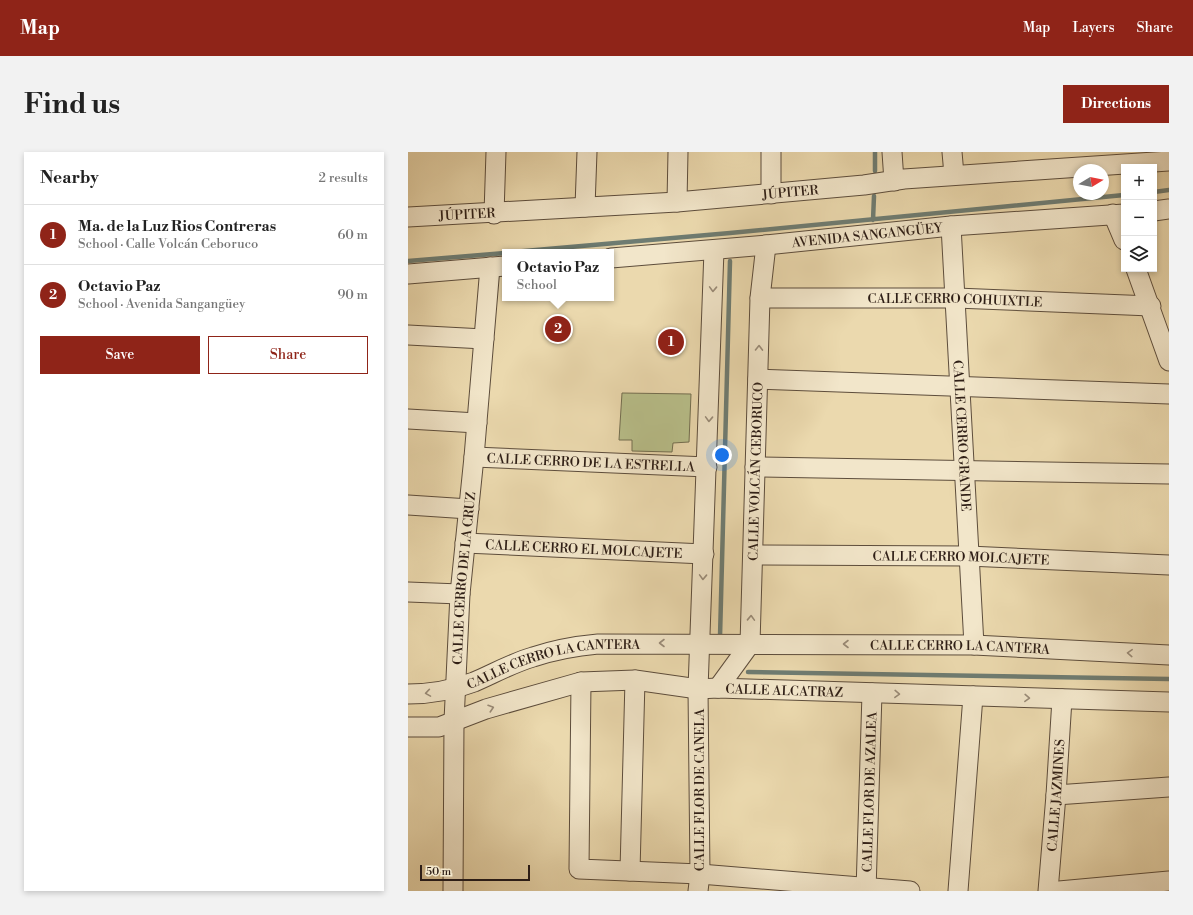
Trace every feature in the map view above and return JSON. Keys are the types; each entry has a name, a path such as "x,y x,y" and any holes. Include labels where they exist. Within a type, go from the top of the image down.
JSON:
{"street":[{"path":"494,214 496,152"},
{"path":"586,207 587,152"},
{"path":"677,202 678,152"},
{"path":"771,152 771,194"},
{"path":"892,152 894,181"},
{"path":"952,152 954,175"},
{"name":"JÚPITER","path":"409,217 494,214 677,202 954,175 1169,161"},
{"path":"1157,211 1169,210"},
{"path":"1119,214 1123,236"},
{"name":"AVENIDA SANGANGÜEY","path":"614,258 714,250 951,226 1119,214"},
{"name":"CALLE CERRO GRANDE","path":"951,226 974,645"},
{"name":"CALLE VOLCÁN CEBORUCO","path":"750,644 760,298 766,245"},
{"path":"698,689 701,643 714,250"},
{"path":"408,274 498,266"},
{"name":"CALLE CERRO DE LA CRUZ","path":"453,891 454,721 460,594 484,339 498,266"},
{"path":"1137,272 1169,361"},
{"name":"CALLE CERRO COHUIXTLE","path":"760,298 956,298 1150,306"},
{"path":"408,335 484,339"},
{"path":"758,379 1169,394"},
{"path":"408,419 477,423"},
{"name":"CALLE CERRO DE LA ESTRELLA","path":"474,457 707,467"},
{"path":"755,467 1169,474"},
{"path":"408,505 469,509"},
{"name":"CALLE CERRO EL MOLCAJETE","path":"465,544 704,554"},
{"name":"CALLE CERRO MOLCAJETE","path":"753,555 968,556 1169,565"},
{"path":"408,592 460,594"},
{"name":"CALLE CERRO LA CANTERA","path":"408,694 426,694 473,682 533,656 570,647 598,644 701,643 974,645 1169,655"},
{"path":"718,688 750,644"},
{"path":"630,871 635,680"},
{"name":"CALLE ALCATRAZ","path":"408,726 439,728 454,721 581,682 635,680 698,689 718,688 1169,702"},
{"path":"581,682 579,869 630,871 699,882 910,891"},
{"name":"CALLE FLOR DE CANELA","path":"698,689 699,882"},
{"name":"CALLE FLOR DE AZALEA","path":"866,889 872,693"},
{"path":"958,891 973,696"},
{"name":"CALLE JAZMINES","path":"1048,891 1062,699"},
{"path":"1056,795 1169,787"},
{"path":"1059,891 1169,881"}],"green space":[{"path":"622,393 691,394 689,442 673,443 672,452 632,451 632,440 619,440"}],"waterway":[{"path":"875,152 875,171"},
{"path":"1157,192 1169,190"},
{"path":"547,249 1121,195"},
{"path":"873,220 874,196"},
{"path":"408,261 502,253"},
{"path":"720,637 730,261"},
{"path":"748,672 1169,679"}],"place":[{"name":"Octavio Paz","path":"558,329"},
{"name":"Ma. de la Luz Rios Contreras","path":"671,342"}]}
